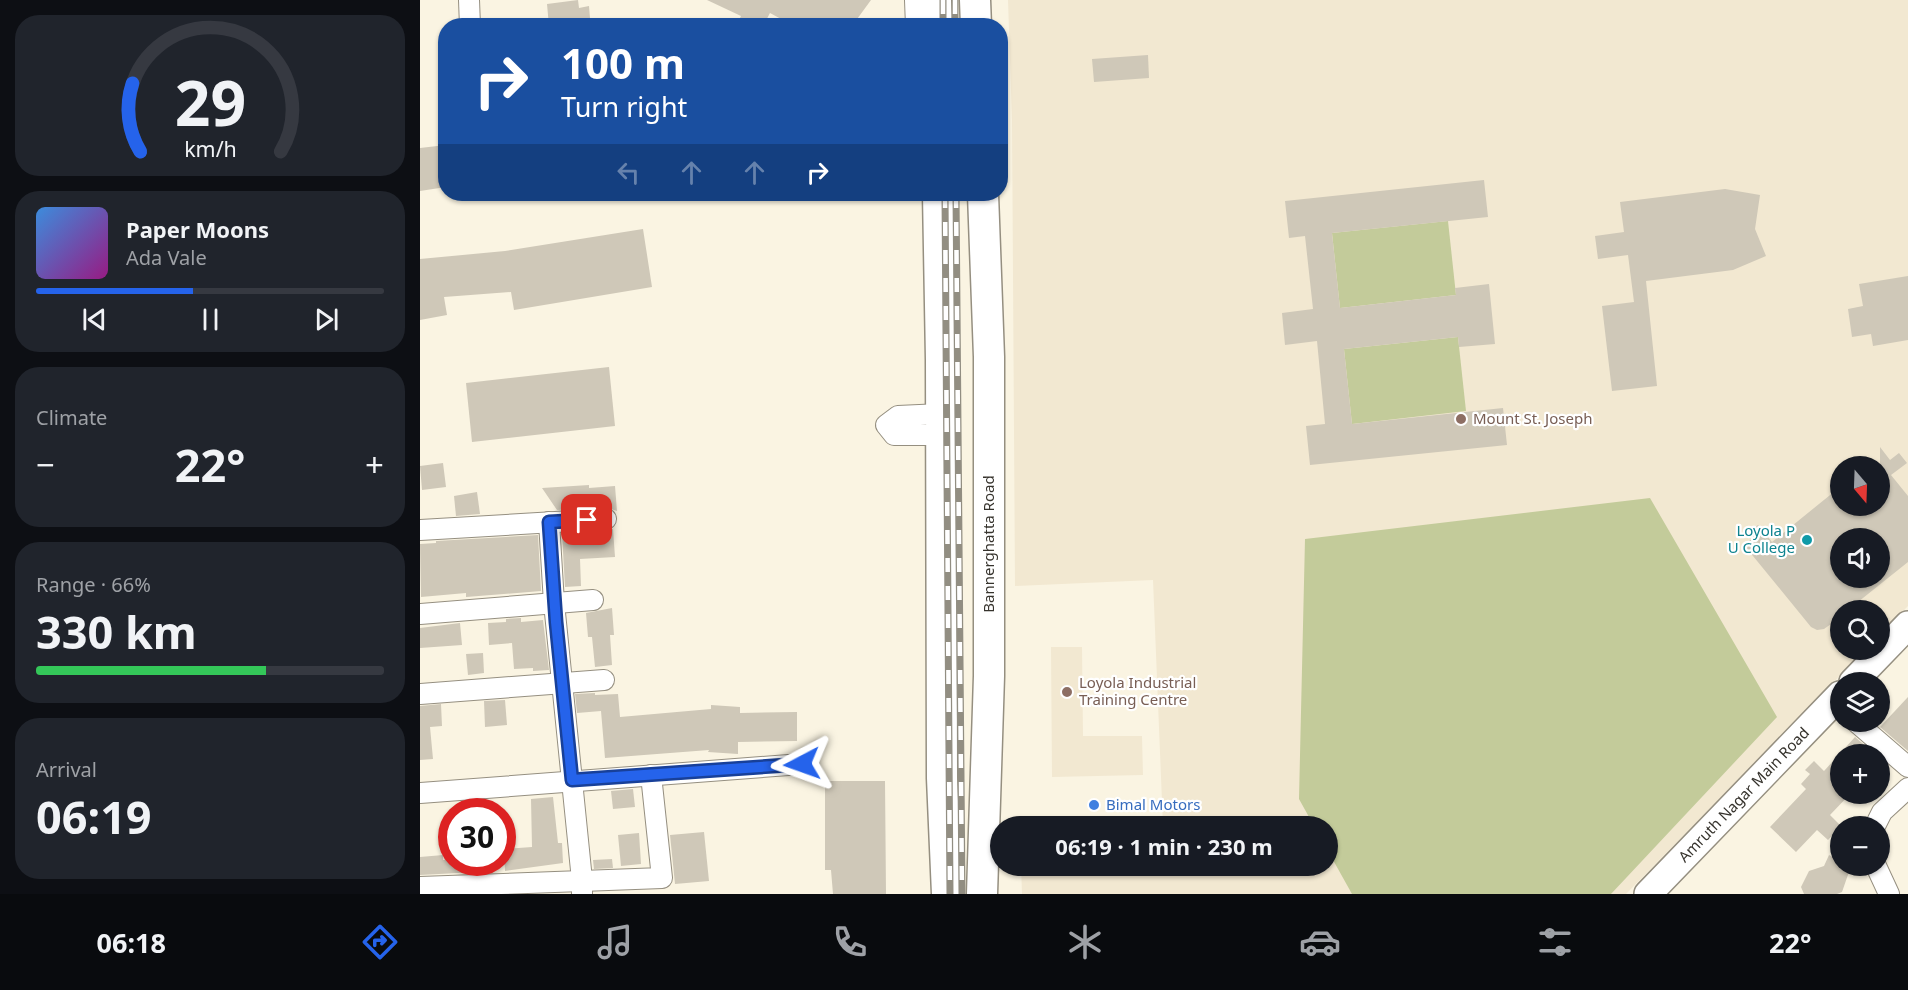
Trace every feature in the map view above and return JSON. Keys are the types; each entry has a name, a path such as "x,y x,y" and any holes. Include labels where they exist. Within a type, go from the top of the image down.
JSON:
{"main road":[{"path":"936,0 937,18"},
{"path":"975,0 976,18"},
{"path":"938,201 942,424 942,778 947,894"},
{"name":"Bannerghatta Road","path":"982,894 989,676 988,357 983,201"},
{"path":"1863,672 1908,625"},
{"name":"Amruth Nagar Main Road","path":"1648,894 1830,705"}],"street":[{"path":"469,0 470,18"},
{"path":"915,0 916,18"},
{"path":"420,530 606,519"},
{"path":"549,522 554,603 582,887"},
{"path":"420,614 593,600"},
{"path":"420,694 604,680"},
{"path":"1868,732 1908,767"},
{"path":"420,793 802,764"},
{"path":"420,887 478,889 582,887 662,878 651,775"},
{"path":"1880,816 1908,788"},
{"path":"1880,876 1888,894"}],"shaded area":[{"name":"Mount St. Joseph","path":"1008,0 1908,0 1908,606 1890,625 1890,600 1830,600 1830,660 1855,660 1843,672 1830,672 1830,686 1626,894 1022,894 1021,876 1338,876 1338,816 1163,816 1153,580 1015,586 1012,120"},
{"name":"Loyola Industrial Training Centre","path":"1051,647 1082,647 1083,736 1142,736 1143,775 1052,777"}],"green space":[{"path":"1448,221 1456,295 1340,308 1332,233"},
{"path":"1458,337 1466,411 1352,424 1344,349"},
{"path":"1650,498 1777,717 1611,894 1352,894 1338,869 1338,816 1308,816 1299,799 1305,539"}],"building":[{"path":"578,0 579,8 589,6 590,18 548,18 547,4"},
{"path":"707,0 871,0 858,18 779,18 770,13 767,18 740,18 741,16"},
{"path":"1148,55 1149,78 1094,82 1092,59"},
{"path":"438,146 438,188 420,191 420,148"},
{"name":"Mount St. Joseph","path":"1484,180 1488,217 1332,233 1340,308 1456,295 1455,288 1489,284 1495,344 1459,347 1458,337 1344,349 1352,424 1503,408 1507,445 1310,465 1306,426 1325,424 1317,341 1285,345 1282,313 1313,309 1305,236 1289,238 1285,201"},
{"path":"1725,189 1760,195 1755,229 1766,256 1733,270 1646,281 1657,386 1612,391 1602,306 1634,302 1628,255 1598,259 1595,236 1624,232 1620,202"},
{"path":"643,229 652,287 514,310 511,292 444,297 447,315 420,320 420,259 505,251"},
{"path":"1908,276 1908,340 1873,346 1871,334 1852,337 1848,309 1863,306 1859,284"},
{"path":"609,367 615,426 472,442 466,383"},
{"name":"Loyola P U College","path":"1880,447 1887,456 1880,456"},
{"name":"Loyola P U College","path":"1899,453 1907,463 1891,475 1908,496 1908,562 1890,576 1890,528 1830,528 1830,588 1876,588 1860,600 1830,600 1830,625 1824,629 1817,630 1811,627 1744,545 1753,538 1748,533 1758,525 1772,542 1830,495 1830,516 1890,516 1890,460"},
{"path":"443,463 446,487 422,490 420,466"},
{"path":"589,485 589,488 615,486 617,511 605,507 557,510 542,488"},
{"path":"477,492 480,514 456,516 454,496"},
{"path":"613,529 615,557 580,559 581,586 565,587 562,534"},
{"path":"538,535 541,591 466,597 466,593 421,597 420,544"},
{"path":"612,608 614,635 610,635 612,665 595,667 592,637 588,637 586,613"},
{"path":"521,618 521,622 543,620 549,670 514,669 512,643 489,645 488,623"},
{"path":"460,623 462,645 420,648 420,628"},
{"path":"483,653 484,673 468,675 466,654"},
{"path":"595,693 595,695 618,694 620,717 711,709 711,705 740,707 740,713 797,712 797,741 738,742 738,754 708,752 709,750 605,758 601,711 577,713 575,694"},
{"path":"1908,697 1908,751 1886,732 1890,732 1890,716"},
{"path":"505,700 507,725 485,727 484,701"},
{"path":"441,704 442,726 430,727 433,759 420,760 420,706"},
{"path":"1855,737 1863,744 1849,744"},
{"path":"1814,761 1824,771 1830,764 1830,804 1840,804 1830,815 1830,838 1828,840 1817,830 1796,852 1770,827 1806,789 1801,784 1810,774 1805,770"},
{"path":"825,781 885,781 886,894 833,894 831,870 825,870"},
{"path":"633,789 635,807 613,809 611,791"},
{"path":"553,797 558,843 562,843 563,863 516,869 516,848 532,847 531,799"},
{"path":"704,832 709,881 675,884 670,835"},
{"path":"639,833 641,864 621,866 618,835"},
{"path":"438,855 438,874 420,875 420,857"},
{"path":"1829,855 1830,876 1848,876 1842,892 1804,894 1801,887 1809,871 1824,866"},
{"path":"612,859 613,868 594,869 593,860"}],"railway":[{"path":"943,0 943,18"},
{"path":"955,0 955,18"},
{"path":"945,201 950,894"},
{"path":"956,201 962,894"}],"place":[{"name":"Mount St. Joseph","path":"1461,419"},
{"name":"Loyola P U College","path":"1807,540"},
{"name":"Loyola Industrial Training Centre","path":"1067,692"},
{"name":"Bimal Motors","path":"1094,805"}],"route":[{"path":"587,520 549,522 556,622 572,780 802,764"}]}
